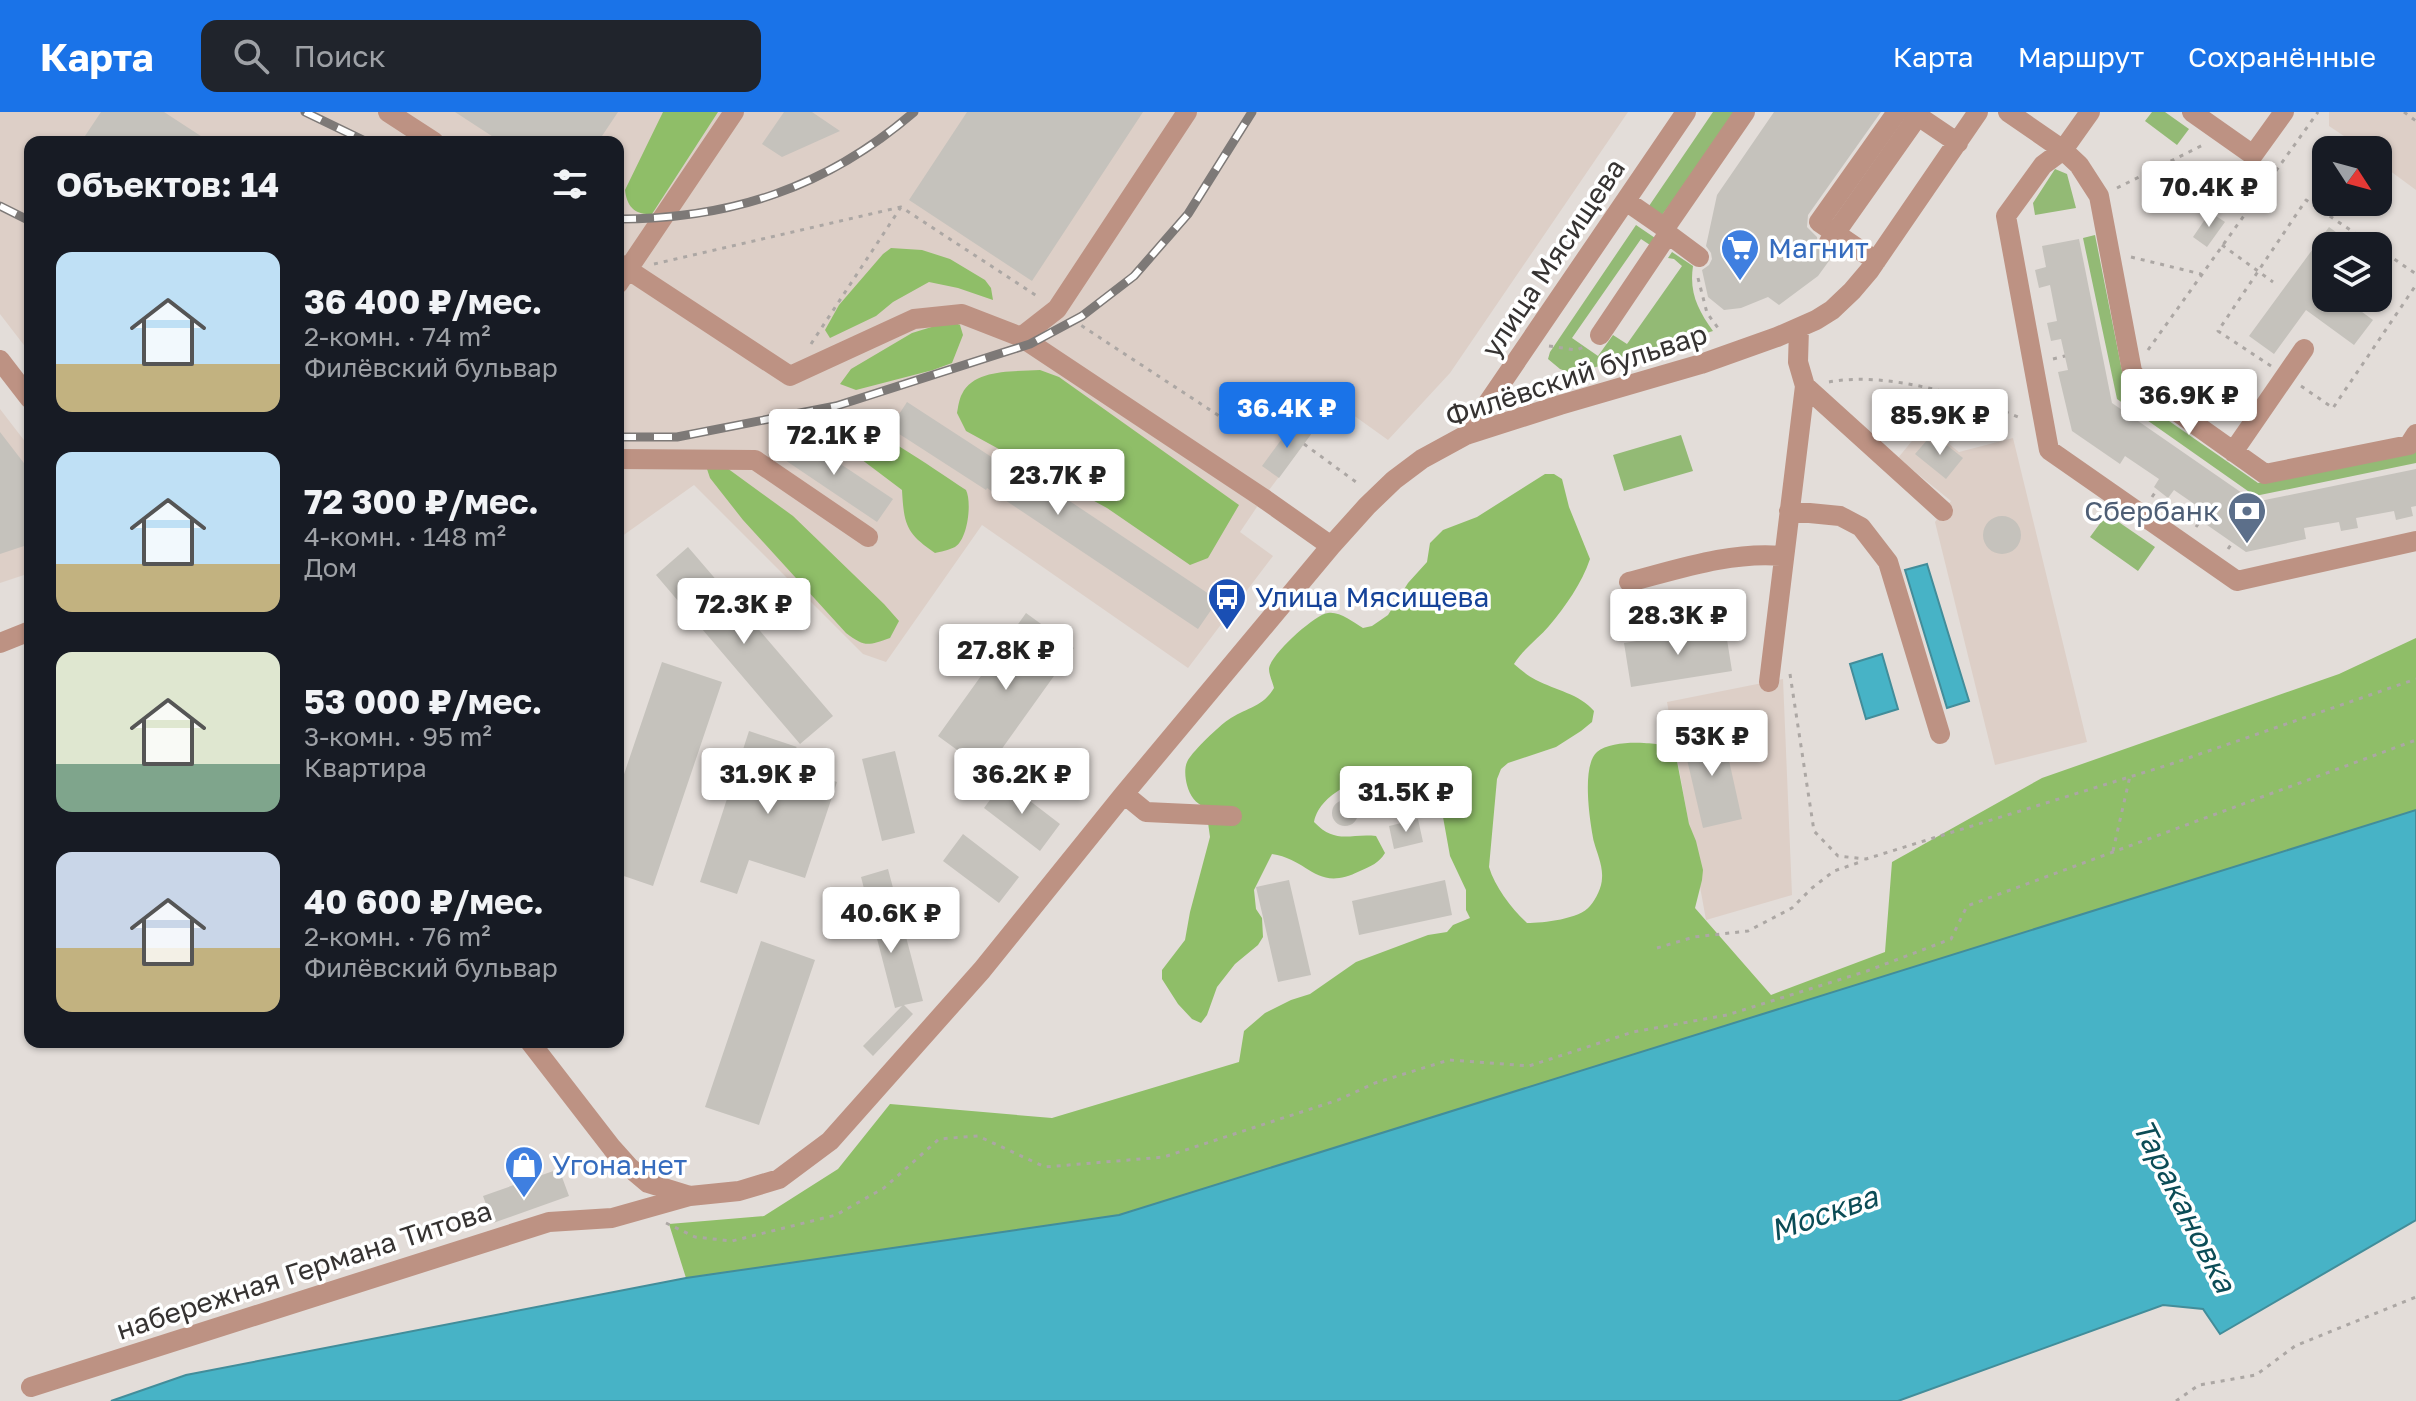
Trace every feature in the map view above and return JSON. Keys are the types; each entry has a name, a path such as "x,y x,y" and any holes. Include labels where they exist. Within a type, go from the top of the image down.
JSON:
{"street":[{"path":"388,112 425,136"},
{"path":"624,270 734,112"},
{"path":"1021,337 1057,309 1187,112"},
{"name":"улица Мясищева","path":"1466,435 1686,112"},
{"path":"1600,335 1745,112"},
{"name":"Филёвский бульвар","path":"690,1196 739,1191 779,1179 830,1141 982,970 1331,546 1394,480 1422,459 1466,435 1713,360 1799,328 1832,310 1876,261 1978,112"},
{"path":"2008,112 2063,150 2079,165 2099,196 2132,371 2141,386 2265,474 2409,445 2416,434"},
{"path":"2090,112 2063,150 2043,165 2006,216 2049,450 2237,581 2416,541"},
{"path":"2192,112 2253,155 2284,112"},
{"path":"1909,113 1958,143"},
{"path":"1829,242 1909,113"},
{"path":"1876,261 1819,222 1909,113"},
{"path":"1626,201 1699,257"},
{"path":"624,274 790,376 914,319 962,314 1021,337 1331,546"},
{"path":"1769,682 1805,386 1798,362 1799,328"},
{"path":"2233,452 2304,349"},
{"path":"0,360 24,391"},
{"path":"1805,386 1943,511"},
{"path":"624,459 755,460 868,537"},
{"path":"1789,511 1840,516 1861,527 1888,562 1940,734"},
{"path":"1629,582 1703,563 1762,554 1783,556"},
{"path":"0,643 24,633"},
{"path":"1124,794 1146,812 1232,816"},
{"path":"535,1048 629,1167 648,1183 690,1196"},
{"name":"набережная Германа Титова","path":"31,1387 549,1222 612,1218 690,1196"}],"path":[{"path":"2132,371 2318,112"},
{"path":"2404,112 2416,121"},
{"path":"2099,196 2225,135"},
{"path":"2258,271 2306,200 2354,232"},
{"path":"624,273 901,207 807,350"},
{"path":"2222,245 2273,282"},
{"path":"2110,252 2201,274"},
{"path":"1699,257 1698,280 1707,313 1721,332"},
{"path":"2392,258 2416,274"},
{"path":"1545,345 1576,350 1588,346 1600,335"},
{"path":"2048,360 2065,356"},
{"path":"1805,386 1849,378 1925,386 2007,412 2045,428"},
{"path":"1242,431 1281,428 1287,432"},
{"path":"1304,444 1356,482"},
{"path":"2152,497 2157,490"},
{"path":"2196,527 2201,520"},
{"path":"2233,542 2228,549 2236,555"},
{"path":"1771,653 1792,676 1814,831 1838,856 1866,859"},
{"path":"1657,948 1694,937 1748,931 1792,908 1834,871 2130,776 2416,679"},
{"path":"654,1217 695,1237 732,1241 836,1215 884,1188 939,1139 978,1136 1045,1167 1164,1157 1449,1060 1529,1066 1633,1032 1727,1015 1867,971 1951,939 1967,906 2416,740"},
{"path":"2112,852 2130,776"},
{"path":"2176,1401 2199,1385 2256,1375 2295,1346 2416,1297"}],"shaded area":[{"path":"0,112 1628,112 1450,373 1388,440 1335,402 1240,532 1273,556 1188,668 982,525 886,662 863,654 694,485 624,535 624,136 24,136 24,345 0,314"},
{"path":"2329,112 2416,112 2416,190 2392,172 2392,136 2344,136 2329,126"},
{"path":"0,409 24,440 24,575 0,583"},
{"path":"1925,425 1959,452 2013,438 2087,742 1995,765 1935,522 1951,501 1898,458"},
{"path":"1783,679 1792,895 1706,920 1667,702"}],"green space":[{"path":"663,112 718,112 652,214 641,213 630,205 625,190"},
{"path":"1713,112 1739,112 1662,215 1649,206"},
{"path":"2152,112 2165,112 2189,129 2177,145 2145,121"},
{"path":"2055,169 2067,174 2076,208 2035,215 2033,203"},
{"path":"1636,225 1658,240 1653,247 1641,239 1572,338 1598,356 1613,335 1627,344 1682,266 1668,258 1672,252 1693,266 1692,285 1696,301 1713,331 1573,374 1560,369 1548,359 1550,352"},
{"path":"2095,235 2126,391 2258,483 2416,450 2416,463 2255,496 2117,399 2083,238"},
{"path":"891,248 922,250 950,259 985,280 991,288 993,300 929,282 893,302 876,316 830,338 825,330 839,305"},
{"path":"951,321 960,325 963,335 952,363 856,390 840,384 851,369 912,333"},
{"path":"1040,370 1059,377 1239,505 1208,558 1190,565 1107,508 966,431 957,413 961,396 968,386 996,373"},
{"path":"834,418 885,438 966,490 968,520 963,536 955,547 935,553 912,534 904,512 902,490 849,450 822,437 816,428"},
{"path":"1681,435 1693,471 1624,491 1613,455"},
{"path":"727,468 793,516 884,604 899,621 890,638 866,644 846,633 743,520 710,478 707,469"},
{"path":"1545,474 1554,474 1562,479 1569,507 1590,559 1578,586 1561,611 1514,664 1536,680 1582,700 1594,711 1592,722 1581,731 1556,747 1508,763 1497,779 1489,867 1504,897 1527,923 1578,914 1590,906 1598,893 1602,873 1594,842 1588,782 1592,759 1607,747 1626,743 1654,744 1666,747 1676,756 1689,824 1703,870 1695,908 1771,995 1885,952 1892,862 2042,778 2339,674 2416,638 2416,810 1119,1215 686,1278 669,1224 764,1216 838,1169 890,1104 1052,1118 1239,1062 1244,1031 1265,1013 1310,994 1356,962 1428,935 1447,932 1453,925 1470,918 1466,910 1466,890 1450,856 1439,809 1427,806 1387,807 1345,787 1325,801 1314,822 1336,836 1376,836 1385,853 1380,859 1360,871 1333,878 1323,877 1285,857 1272,854 1254,890 1256,909 1262,918 1263,937 1217,987 1201,1023 1192,1019 1178,1004 1162,979 1162,970 1185,940 1210,837 1206,808 1194,799 1187,785 1185,769 1191,756 1224,723 1270,694 1274,688 1269,671 1271,663 1304,628 1328,613 1337,614 1363,628 1372,626 1388,615 1408,583 1427,562 1430,543 1443,530 1477,517"},
{"path":"2107,514 2155,547 2138,571 2090,537"}],"water":[{"path":"1927,564 1969,701 1947,708 1905,570"},
{"path":"1882,654 1898,709 1866,719 1850,664"},
{"path":"2416,810 2416,1220 2220,1334 2203,1309 2163,1305 1898,1401 111,1401 186,1375 686,1278 1119,1215"}],"building":[{"path":"101,112 164,112 201,136 85,136"},
{"path":"455,112 618,112 602,136 492,136"},
{"path":"784,112 812,112 840,131 782,157 762,144"},
{"path":"967,112 1143,112 1032,281 909,200"},
{"path":"1774,112 1881,112 1808,215 1807,227 1817,237 1818,248 1827,255 1834,254 1818,276 1779,305 1768,297 1741,308 1724,310 1708,297 1702,270 1712,259 1706,246 1717,195"},
{"path":"2210,212 2225,222 2207,247 2193,237"},
{"path":"2079,239 2112,403 2255,502 2416,469 2416,506 2411,507 2413,516 2396,520 2394,511 2356,518 2358,528 2341,531 2339,522 2304,528 2306,539 2246,552 2197,518 2203,510 2174,490 2168,498 2154,487 2159,479 2125,456 2120,464 2072,431 2058,372 2068,370 2061,339 2051,341 2047,323 2057,321 2050,285 2039,288 2035,270 2046,267 2042,246"},
{"path":"2312,250 2312,312 2362,312 2373,320 2354,345 2306,310 2274,354 2249,336"},
{"path":"907,402 1010,469 1014,464 1218,600 1198,629 987,488 890,428"},
{"path":"1295,421 1312,433 1279,478 1262,466"},
{"path":"791,431 893,499 877,522 776,454"},
{"path":"0,432 24,463 24,546 0,554"},
{"path":"1938,438 1963,458 1946,479 1915,454 1927,440 1933,445"},
{"path":"2002,516 2015,522 2021,535 2015,548 2002,554 1989,548 1983,535 1989,522"},
{"path":"688,547 833,716 800,744 656,575"},
{"path":"1026,613 1074,648 986,771 938,736"},
{"path":"1725,627 1732,671 1631,687 1624,643"},
{"path":"662,662 722,682 653,886 624,876 624,774"},
{"path":"1722,729 1742,819 1703,828 1682,738"},
{"path":"749,731 797,747 778,763 837,782 805,878 749,860 737,894 700,882"},
{"path":"895,751 915,833 882,841 862,759"},
{"path":"1004,781 1060,824 1040,851 984,808"},
{"path":"1345,800 1354,804 1358,813 1354,822 1345,826 1336,822 1332,813 1336,804"},
{"path":"1418,819 1423,842 1394,849 1389,826"},
{"path":"963,834 1019,877 999,903 943,861"},
{"path":"888,869 923,1001 904,1005 913,1014 873,1056 863,1046 902,1006 895,1008 861,877"},
{"path":"1289,880 1311,975 1278,982 1256,887"},
{"path":"1445,880 1452,915 1359,935 1352,901"},
{"path":"761,941 815,960 759,1125 705,1107"},
{"path":"559,1169 569,1196 493,1223 483,1196"}],"railway":[{"path":"305,112 355,136"},
{"path":"624,219 700,213 776,194 847,160 914,112"},
{"path":"624,437 677,437 836,406 1030,344 1082,316 1134,276 1188,214 1252,112"},
{"path":"0,206 24,218"}],"place":[{"name":"Магнит","path":"1740,282"},
{"name":"Сбербанк","path":"2247,545"},
{"name":"Улица Мясищева","path":"1227,631"},
{"name":"Угона.нет","path":"524,1199"}],"water label":[{"name":"Таракановка","path":"2184,1206"},
{"name":"Москва","path":"1824,1214"}]}
